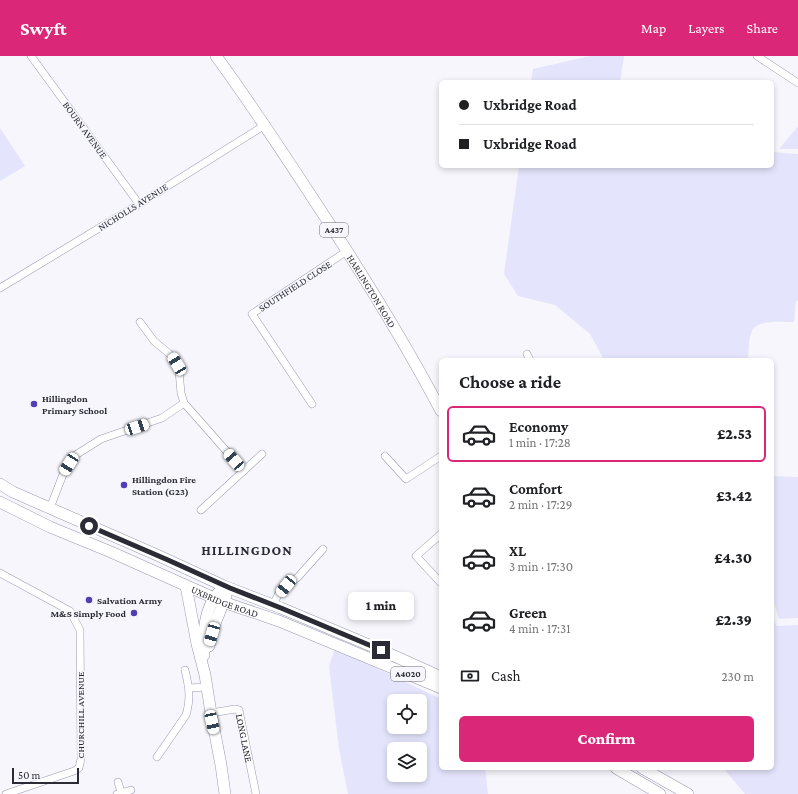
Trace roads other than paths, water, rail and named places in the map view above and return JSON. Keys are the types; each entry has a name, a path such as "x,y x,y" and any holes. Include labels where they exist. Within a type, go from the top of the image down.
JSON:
{"main road":[{"name":"HARLINGTON ROAD","path":"216,56 246,98 376,296 439,403"},
{"name":"UXBRIDGE ROAD","path":"0,484 13,492 227,587 439,675"},
{"name":"UXBRIDGE ROAD","path":"0,502 50,527 111,552 218,600 279,622 439,687"},
{"path":"186,586 197,644 205,670 225,794"},
{"path":"205,670 218,600 227,587"},
{"path":"619,770 660,794"},
{"path":"646,770 688,794"}],"street":[{"name":"BOURN AVENUE","path":"31,56 139,204"},
{"path":"756,56 798,83"},
{"name":"NICHOLLS AVENUE","path":"0,288 139,204 264,125"},
{"name":"SOUTHFIELD CLOSE","path":"312,404 252,314 347,251"},
{"path":"140,322 154,341 172,356 177,364 184,403 244,471"},
{"path":"50,508 64,472 74,456 101,439 162,418 184,403"},
{"path":"201,510 262,454"},
{"path":"385,456 406,479 439,457"},
{"path":"11,508 15,497 13,492"},
{"path":"439,536 416,556 439,581"},
{"path":"273,605 278,595 286,586 298,577 324,549"},
{"name":"CHURCHILL AVENUE","path":"0,573 70,611 80,630 81,759 79,768 67,774 6,794"},
{"path":"157,757 186,715 190,693 185,670"},
{"path":"189,688 207,688"},
{"name":"LONG LANE","path":"211,714 235,709 239,710 256,794"},
{"path":"118,782 119,793 130,790"}],"place":[{"name":"Hillingdon Primary School","path":"34,404"},
{"name":"Hillingdon Fire Station (G23)","path":"124,485"},
{"name":"Salvation Army","path":"89,600"},
{"name":"M&S Simply Food","path":"134,613"}],"district":[{"name":"HILLINGDON","path":"247,550"}]}
